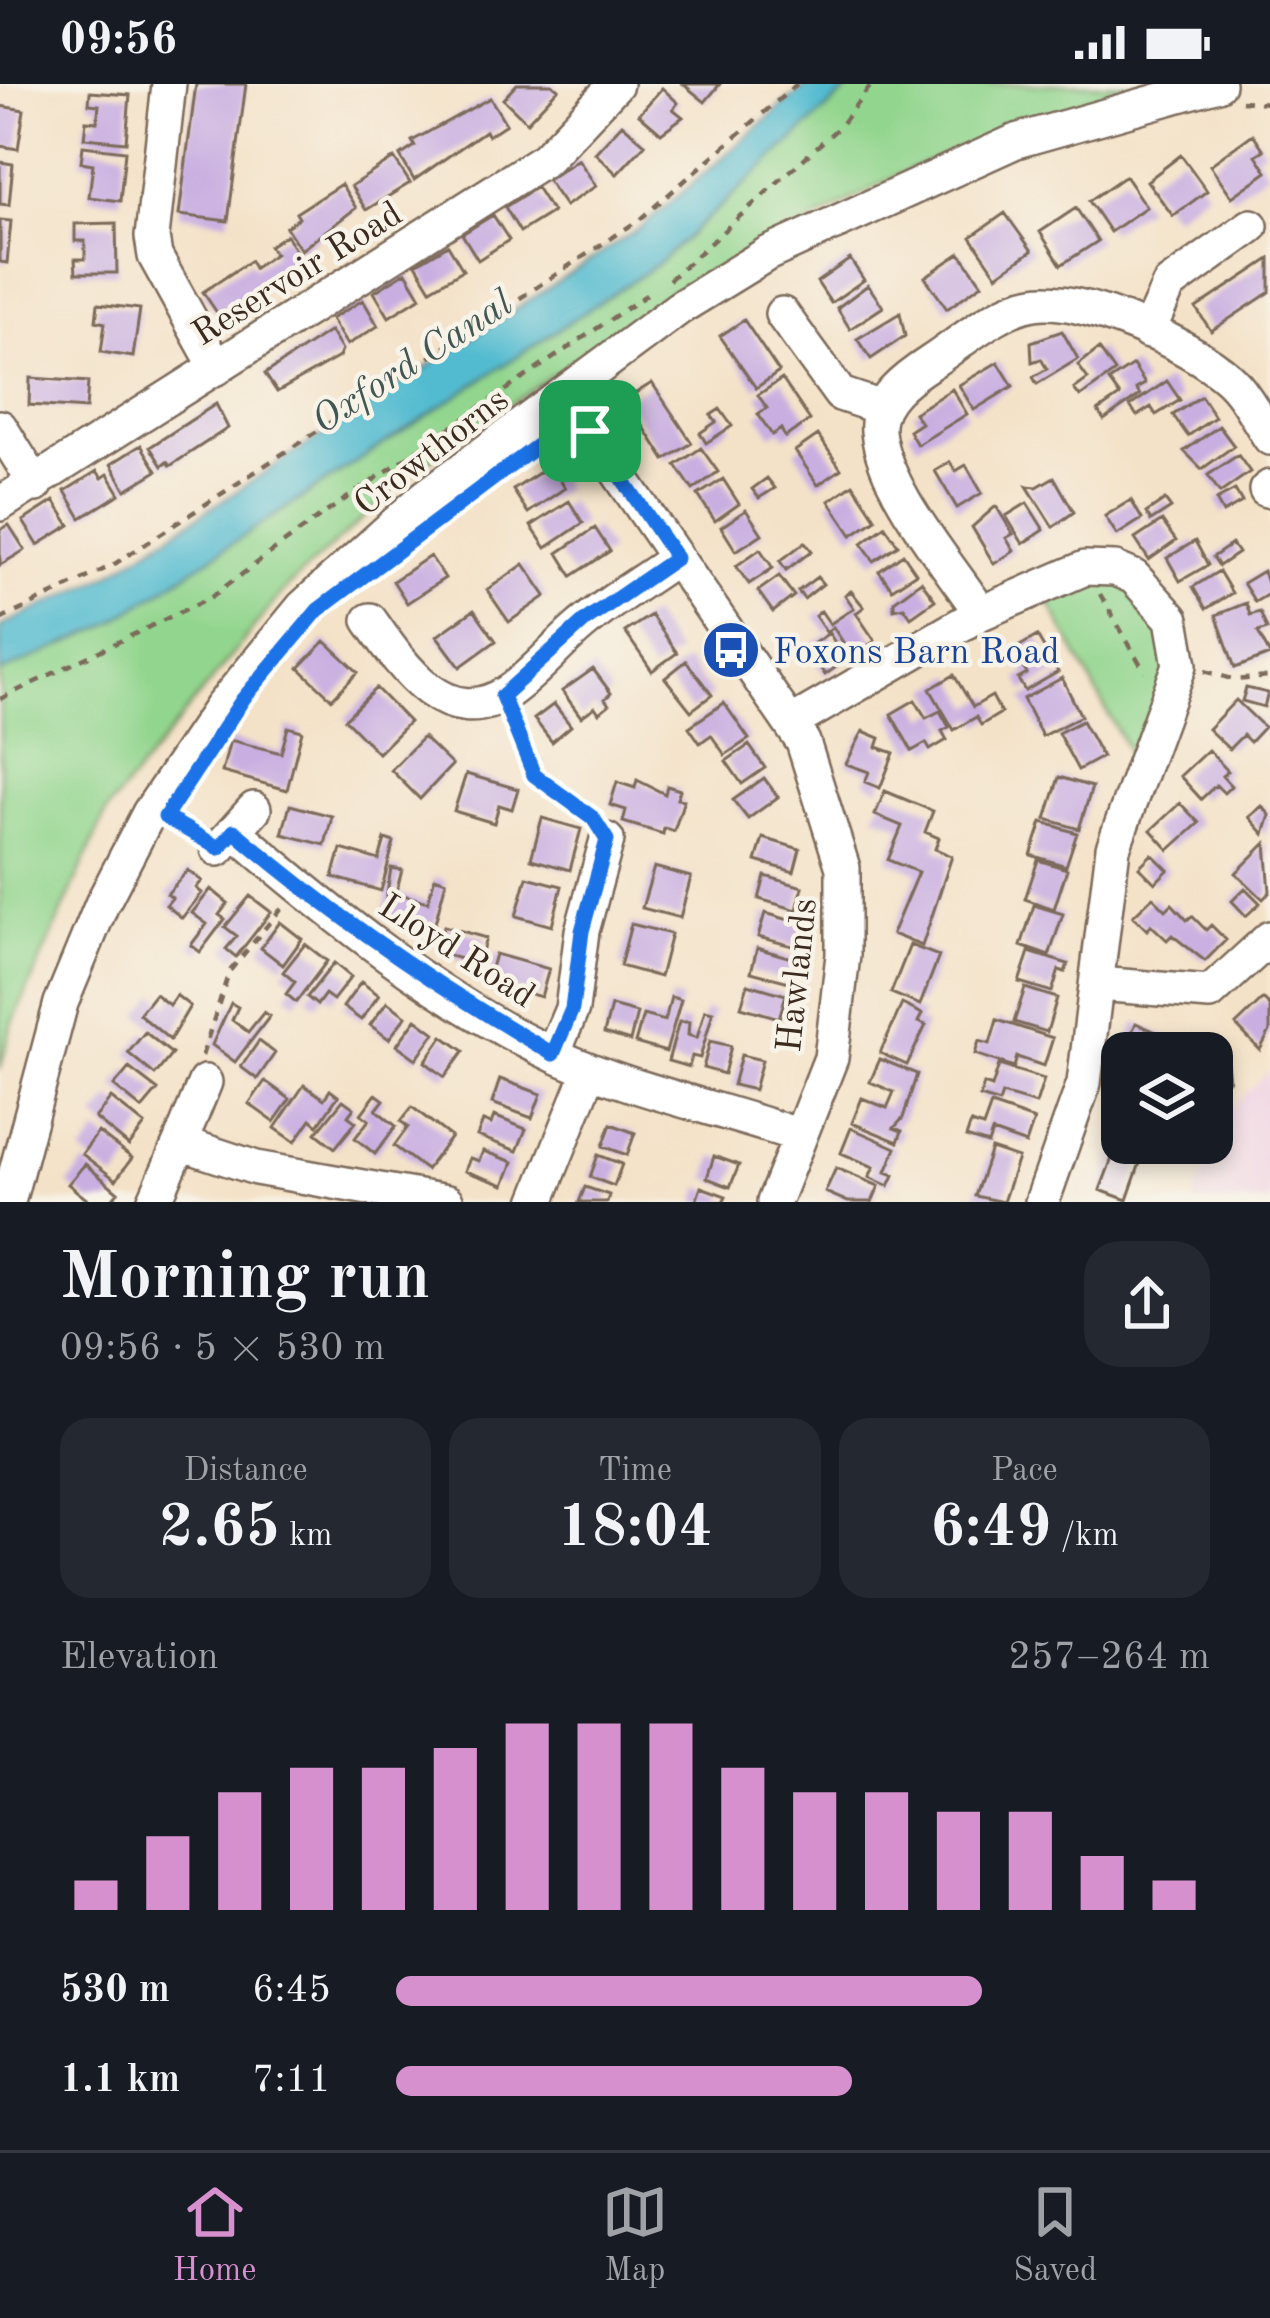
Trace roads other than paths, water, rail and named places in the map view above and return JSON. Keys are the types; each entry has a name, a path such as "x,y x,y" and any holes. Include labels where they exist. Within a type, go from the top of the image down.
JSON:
{"street":[{"path":"169,84 152,237 155,256 217,368"},
{"name":"Reservoir Road","path":"0,504 545,159 616,84"},
{"name":"Crowthorns","path":"8,1202 61,1003 102,904 149,813 221,707 321,591 425,497 679,308 766,254 1016,142 1224,94"},
{"path":"1148,332 1168,285 1231,228"},
{"path":"981,613 887,471 877,427 882,408 910,375 1004,314 1031,303 1077,306 1148,332 1212,365 1233,382 1270,438"},
{"path":"800,326 840,394 882,408"},
{"name":"Hawlands","path":"564,394 803,742 843,868 843,955 830,1058 774,1202"},
{"path":"0,427 36,485"},
{"path":"388,629 427,692 475,702 502,696 586,620 676,558"},
{"path":"791,723 981,613 1085,568 1115,568 1156,596 1172,620 1180,665 1113,848 1103,893 1098,984 1084,1083 1042,1202"},
{"name":"Lloyd Road","path":"235,830 299,887 403,964 553,1054 800,1136"},
{"path":"553,1054 576,993 582,931 611,863"},
{"path":"1098,984 1210,992 1270,938"},
{"path":"537,1202 590,1070"},
{"path":"154,1202 205,1082"},
{"path":"180,1143 256,1168 447,1202"}],"water":[{"path":"808,84 854,84 659,263 107,626 0,673 0,627 108,575 643,226"}],"place":[{"name":"Foxons Barn Road","path":"731,650"}],"water label":[{"name":"Oxford Canal","path":"411,360"}]}
